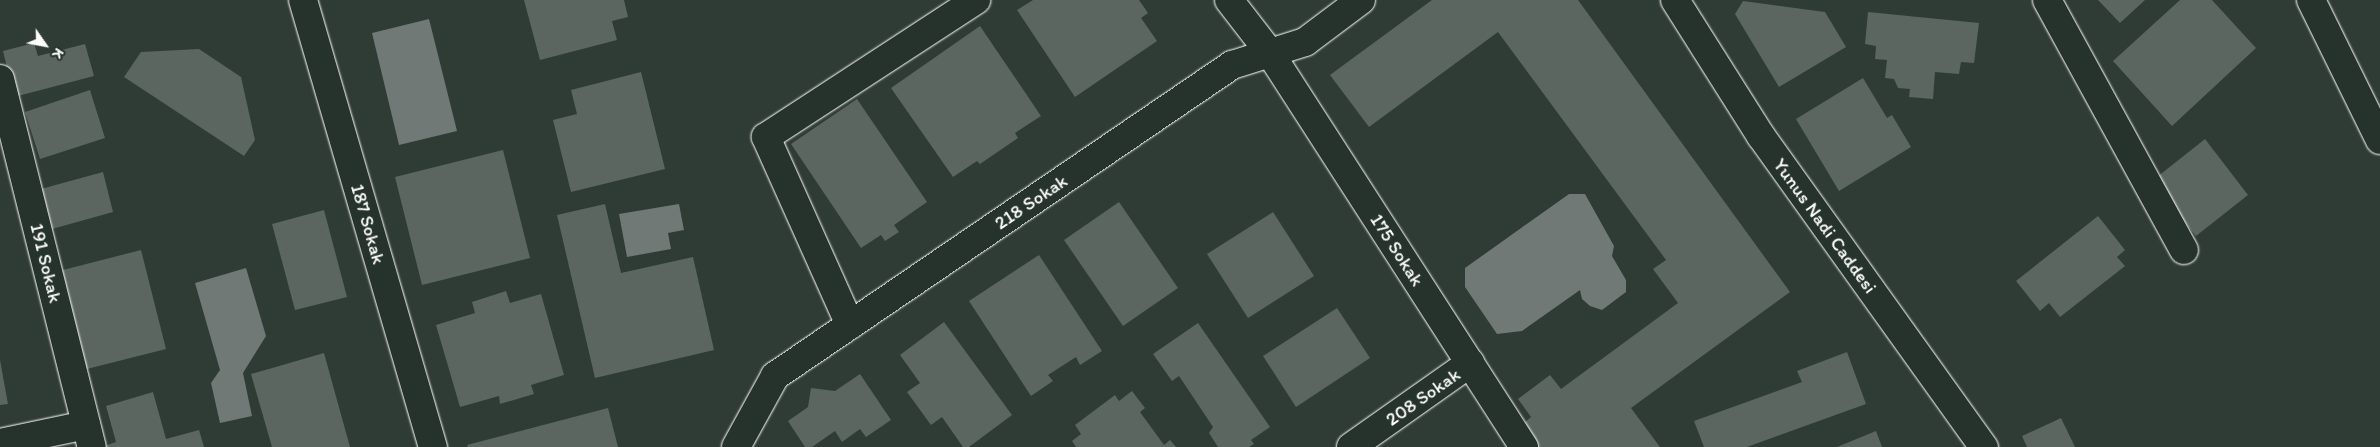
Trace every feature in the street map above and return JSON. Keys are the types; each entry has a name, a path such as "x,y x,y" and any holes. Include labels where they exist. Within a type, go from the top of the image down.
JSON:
{"street":[{"name":"187 Sokak","path":"303,0 433,447"},
{"path":"850,326 766,137 976,0"},
{"name":"175 Sokak","path":"1229,0 1270,53 1524,447"},
{"name":"218 Sokak","path":"736,447 775,376 1232,65 1305,42 1361,0"},
{"name":"Yunus Nadi Caddesi","path":"1675,0 1761,136 1984,447"},
{"path":"2047,0 2184,250"},
{"path":"2311,0 2380,140"},
{"name":"191 Sokak","path":"0,78 89,436"},
{"name":"208 Sokak","path":"1351,447 1470,363"},
{"path":"0,443 89,436"}],"shaded area":[{"path":"429,19 457,131 399,145 372,33"},
{"path":"1569,194 1585,194 1614,246 1612,256 1626,280 1626,292 1602,310 1590,306 1582,299 1580,290 1522,331 1497,334 1465,287 1465,268"},
{"path":"679,204 684,230 668,233 671,249 627,257 619,214"},
{"path":"246,268 266,336 243,373 252,416 220,423 211,383 220,370 195,283"}],"building":[{"path":"524,0 624,0 628,17 612,21 617,40 540,60"},
{"path":"1033,0 1139,0 1148,13 1141,18 1157,41 1075,97 1017,10"},
{"path":"1432,0 1578,0 1790,292 1631,408 1660,447 1529,447 1526,442 1534,437 1524,423 1531,417 1518,399 1550,375 1561,389 1678,303 1653,269 1666,260 1498,32 1369,127 1330,75"},
{"path":"2098,0 2145,0 2120,23"},
{"path":"2180,0 2212,0 2256,48 2172,126 2113,61"},
{"path":"1743,1 1825,12 1846,47 1779,87 1735,14"},
{"path":"1868,12 1979,23 1974,63 1961,62 1959,74 1935,72 1933,99 1909,97 1910,89 1898,88 1894,79 1885,78 1887,60 1875,59 1876,46 1865,44"},
{"path":"980,26 1041,116 1015,133 1018,138 980,164 977,161 953,177 891,88"},
{"path":"34,43 38,56 85,44 94,76 14,97 3,51"},
{"path":"199,49 241,77 255,140 244,156 124,77 141,52"},
{"path":"641,72 665,169 571,192 553,120 577,114 571,90"},
{"path":"1863,78 1887,118 1892,115 1911,147 1839,191 1796,119"},
{"path":"90,90 105,138 40,159 25,112"},
{"path":"857,99 927,202 894,225 899,232 885,241 881,235 861,248 791,144"},
{"path":"2205,139 2248,195 2196,236 2152,181"},
{"path":"503,150 530,258 422,285 395,177"},
{"path":"103,172 113,212 52,229 41,189"},
{"path":"1119,202 1178,288 1123,326 1064,240"},
{"path":"605,204 621,273 693,257 714,350 595,378 557,215"},
{"path":"324,210 347,297 295,310 272,224"},
{"path":"1273,212 1314,276 1248,318 1207,254"},
{"path":"2098,216 2125,250 2117,257 2125,266 2060,317 2049,303 2040,311 2016,281"},
{"path":"141,250 166,349 83,370 59,271"},
{"path":"1039,255 1102,351 1080,365 1076,357 1048,375 1053,381 1031,396 969,301"},
{"path":"506,291 510,303 541,294 564,375 531,385 534,394 500,404 499,396 460,407 436,325 475,313 472,302"},
{"path":"1337,308 1370,358 1296,407 1263,356"},
{"path":"944,322 1012,415 969,447 963,447 942,417 931,425 907,392 920,383 900,355"},
{"path":"1198,323 1270,427 1251,440 1254,444 1249,447 1218,447 1209,433 1213,427 1179,376 1172,381 1153,354"},
{"path":"1847,352 1866,404 1747,447 1704,447 1694,421 1802,382 1797,371"},
{"path":"324,353 350,447 272,447 251,374"},
{"path":"0,360 8,404 0,405"},
{"path":"860,374 891,420 866,437 860,429 842,442 835,431 812,447 805,447 788,421 808,407 811,388 835,391"},
{"path":"1132,391 1145,408 1140,412 1164,445 1170,440 1176,447 1076,447 1072,441 1081,434 1075,425 1115,395 1119,401"},
{"path":"153,392 166,439 199,430 204,447 102,447 116,442 106,406"},
{"path":"608,408 618,447 468,447 467,445"},
{"path":"2061,418 2075,447 2027,447 2022,436"},
{"path":"1876,431 1882,447 1837,447"}]}
